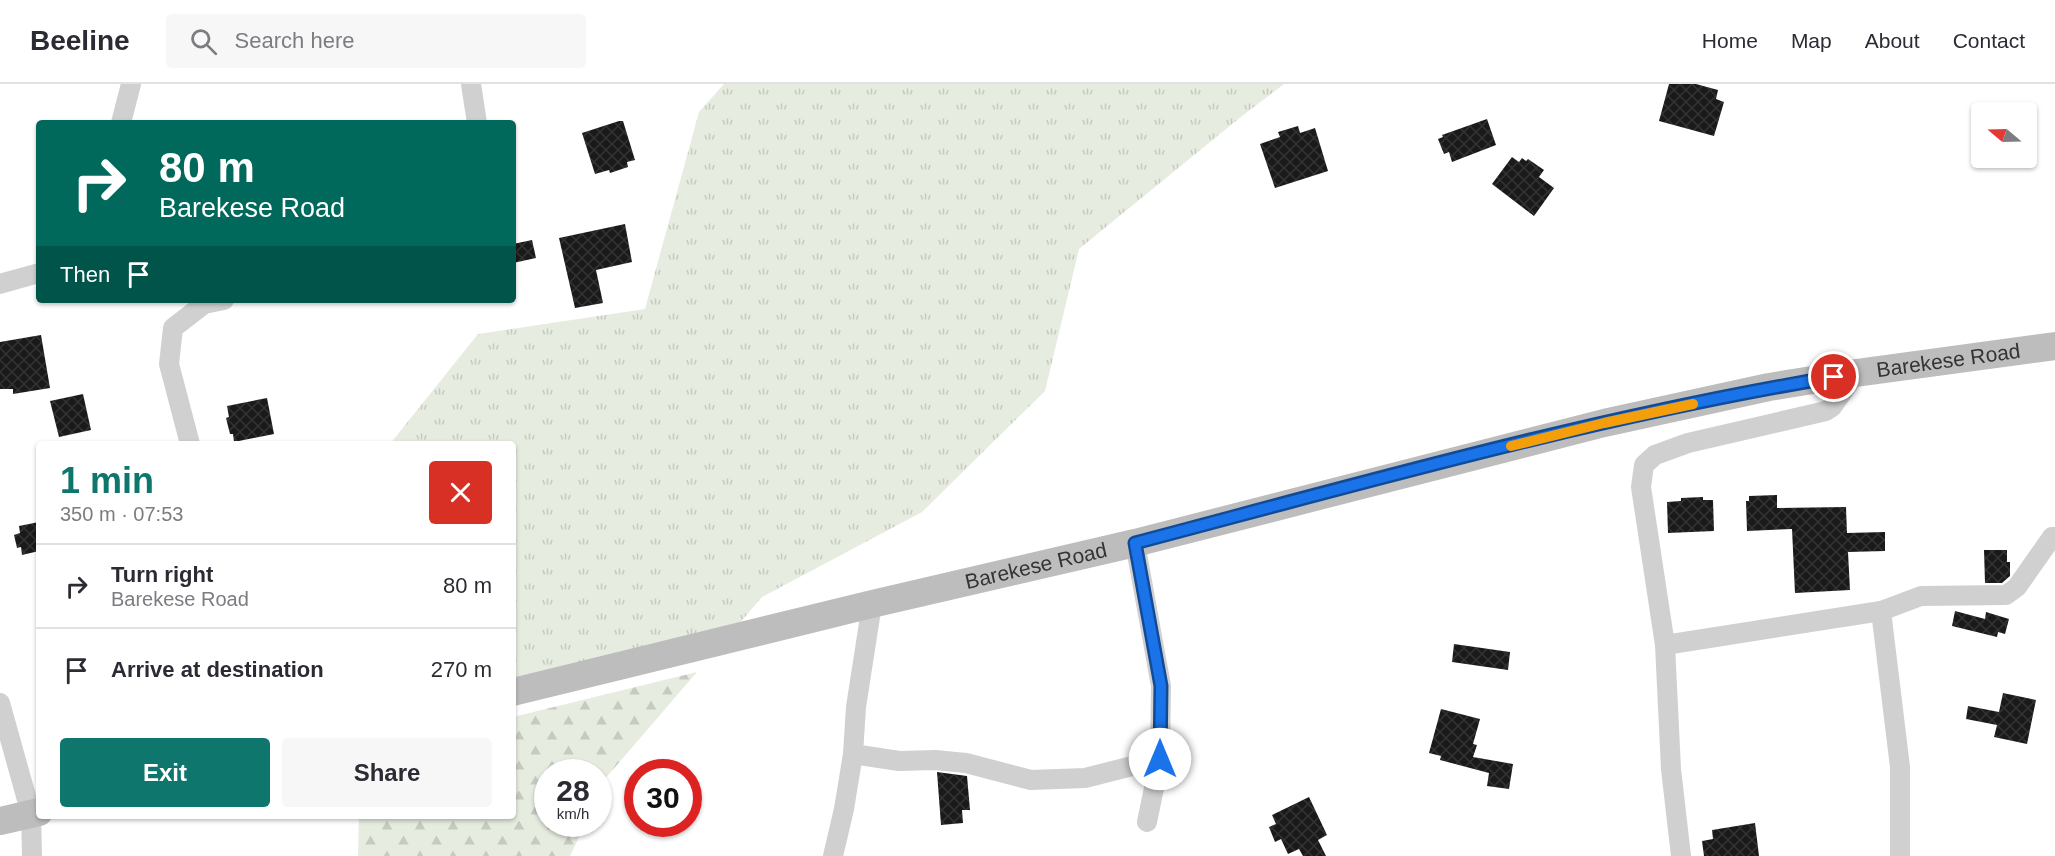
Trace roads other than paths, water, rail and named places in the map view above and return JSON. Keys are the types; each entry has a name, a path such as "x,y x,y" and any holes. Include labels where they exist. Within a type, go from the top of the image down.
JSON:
{"main road":[{"name":"Barekese Road","path":"516,691 872,604 1135,543 1604,423 1769,387 2055,346"},
{"path":"0,821 35,813"}],"street":[{"path":"122,120 131,84"},
{"path":"471,84 477,120"},
{"path":"0,284 36,274"},
{"path":"189,441 169,364 172,328 204,304 209,303"},
{"path":"1681,856 1671,769 1665,645 1641,487 1644,465 1655,455 1688,443 1826,411 1832,407 1856,373"},
{"path":"1665,645 1881,611 1921,596 2006,595 2017,587 2052,537 2055,537"},
{"path":"1135,543 1161,686 1160,759 1147,822"},
{"path":"833,856 853,754 856,707 872,604"},
{"path":"1881,611 1900,767 1900,856"},
{"path":"0,703 35,813 32,856"},
{"path":"853,754 899,761 935,760 966,763 1031,780 1085,778 1160,759"}]}
